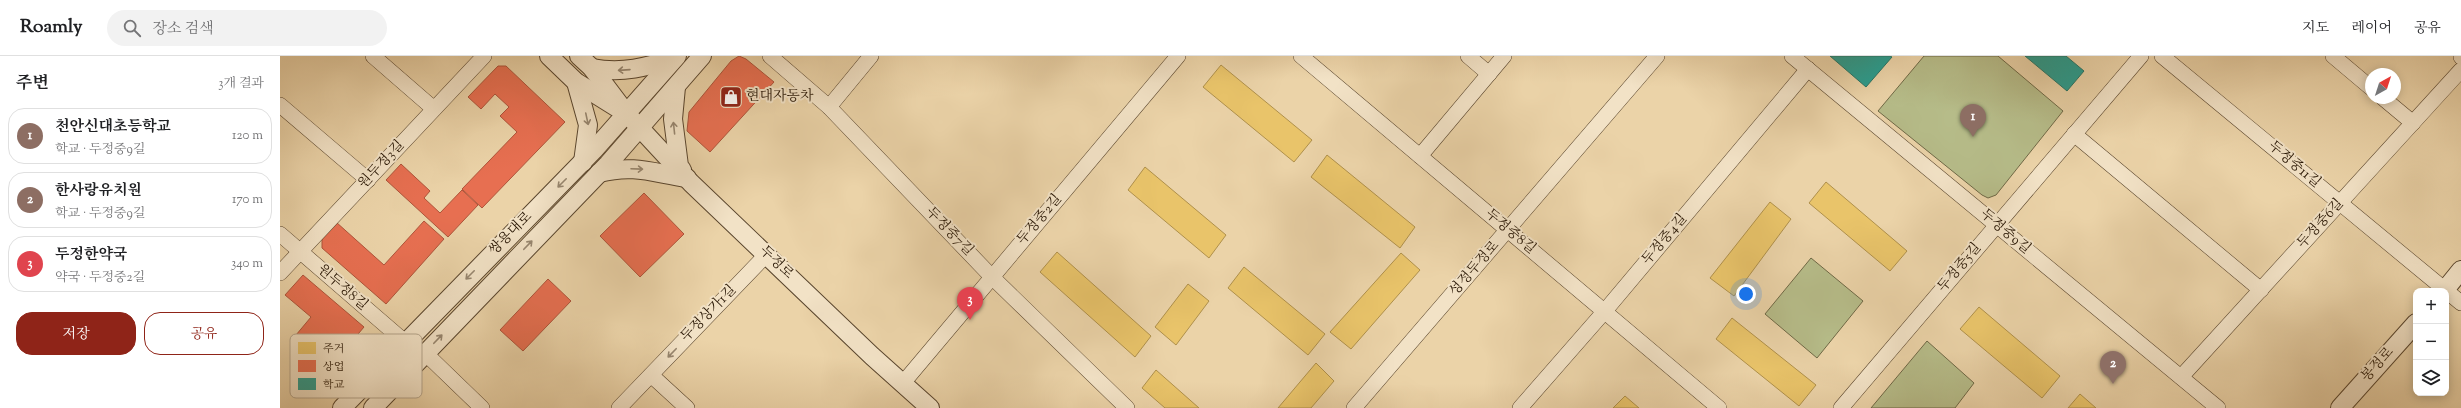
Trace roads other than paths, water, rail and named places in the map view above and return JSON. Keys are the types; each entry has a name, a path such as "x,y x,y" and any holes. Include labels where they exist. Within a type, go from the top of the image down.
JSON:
{"street":[{"path":"373,56 434,109"},
{"name":"원두정3길","path":"280,273 484,56"},
{"name":"두정로","path":"549,56 576,82 626,113"},
{"name":"두정로","path":"578,56 592,68 626,113 687,178 930,408"},
{"name":"쌍용대로","path":"422,356 599,173 702,56"},
{"name":"두정중7길","path":"770,56 829,107 992,277 1128,408"},
{"path":"829,107 871,56"},
{"name":"두정중2길","path":"903,383 1178,56"},
{"name":"두정중8길","path":"1301,56 1719,408"},
{"path":"1468,56 1489,74"},
{"path":"1420,156 1504,56"},
{"name":"성정두정로","path":"1354,408 1657,56"},
{"name":"두정중9길","path":"1792,56 2218,408"},
{"name":"두정중5길","path":"1841,408 2141,56"},
{"name":"두정중11길","path":"2162,56 2442,288"},
{"path":"2334,56 2365,83"},
{"path":"592,68 609,71 626,70 676,57"},
{"name":"쌍용대로","path":"413,334 583,162 676,57"},
{"name":"두정중4길","path":"1520,408 1604,312 1808,69"},
{"name":"두정중6길","path":"2181,377 2461,70"},
{"path":"576,82 588,125 583,162"},
{"path":"676,87 673,119 675,137 679,166 687,178"},
{"path":"2390,104 2412,123"},
{"path":"280,105 368,180"},
{"path":"2074,134 2261,290"},
{"path":"599,173 614,169 648,169 687,178"},
{"name":"원두정8길","path":"280,234 396,334"},
{"name":"두정상가1길","path":"619,408 767,254"},
{"path":"2446,288 2461,270"},
{"name":"두정중11길","path":"2449,294 2461,303"},
{"name":"봉정로","path":"2340,408 2415,324"},
{"path":"425,353 482,408"},
{"path":"651,375 687,408"},
{"name":"쌍용대로","path":"342,408 352,398"},
{"name":"쌍용대로","path":"373,408 382,398"}],"place":[{"name":"현대자동차","path":"731,97"},
{"name":"천안신대초등학교","path":"1973,137"},
{"name":"두정한약국","path":"970,320"},
{"name":"한사랑유치원","path":"2113,384"}]}
